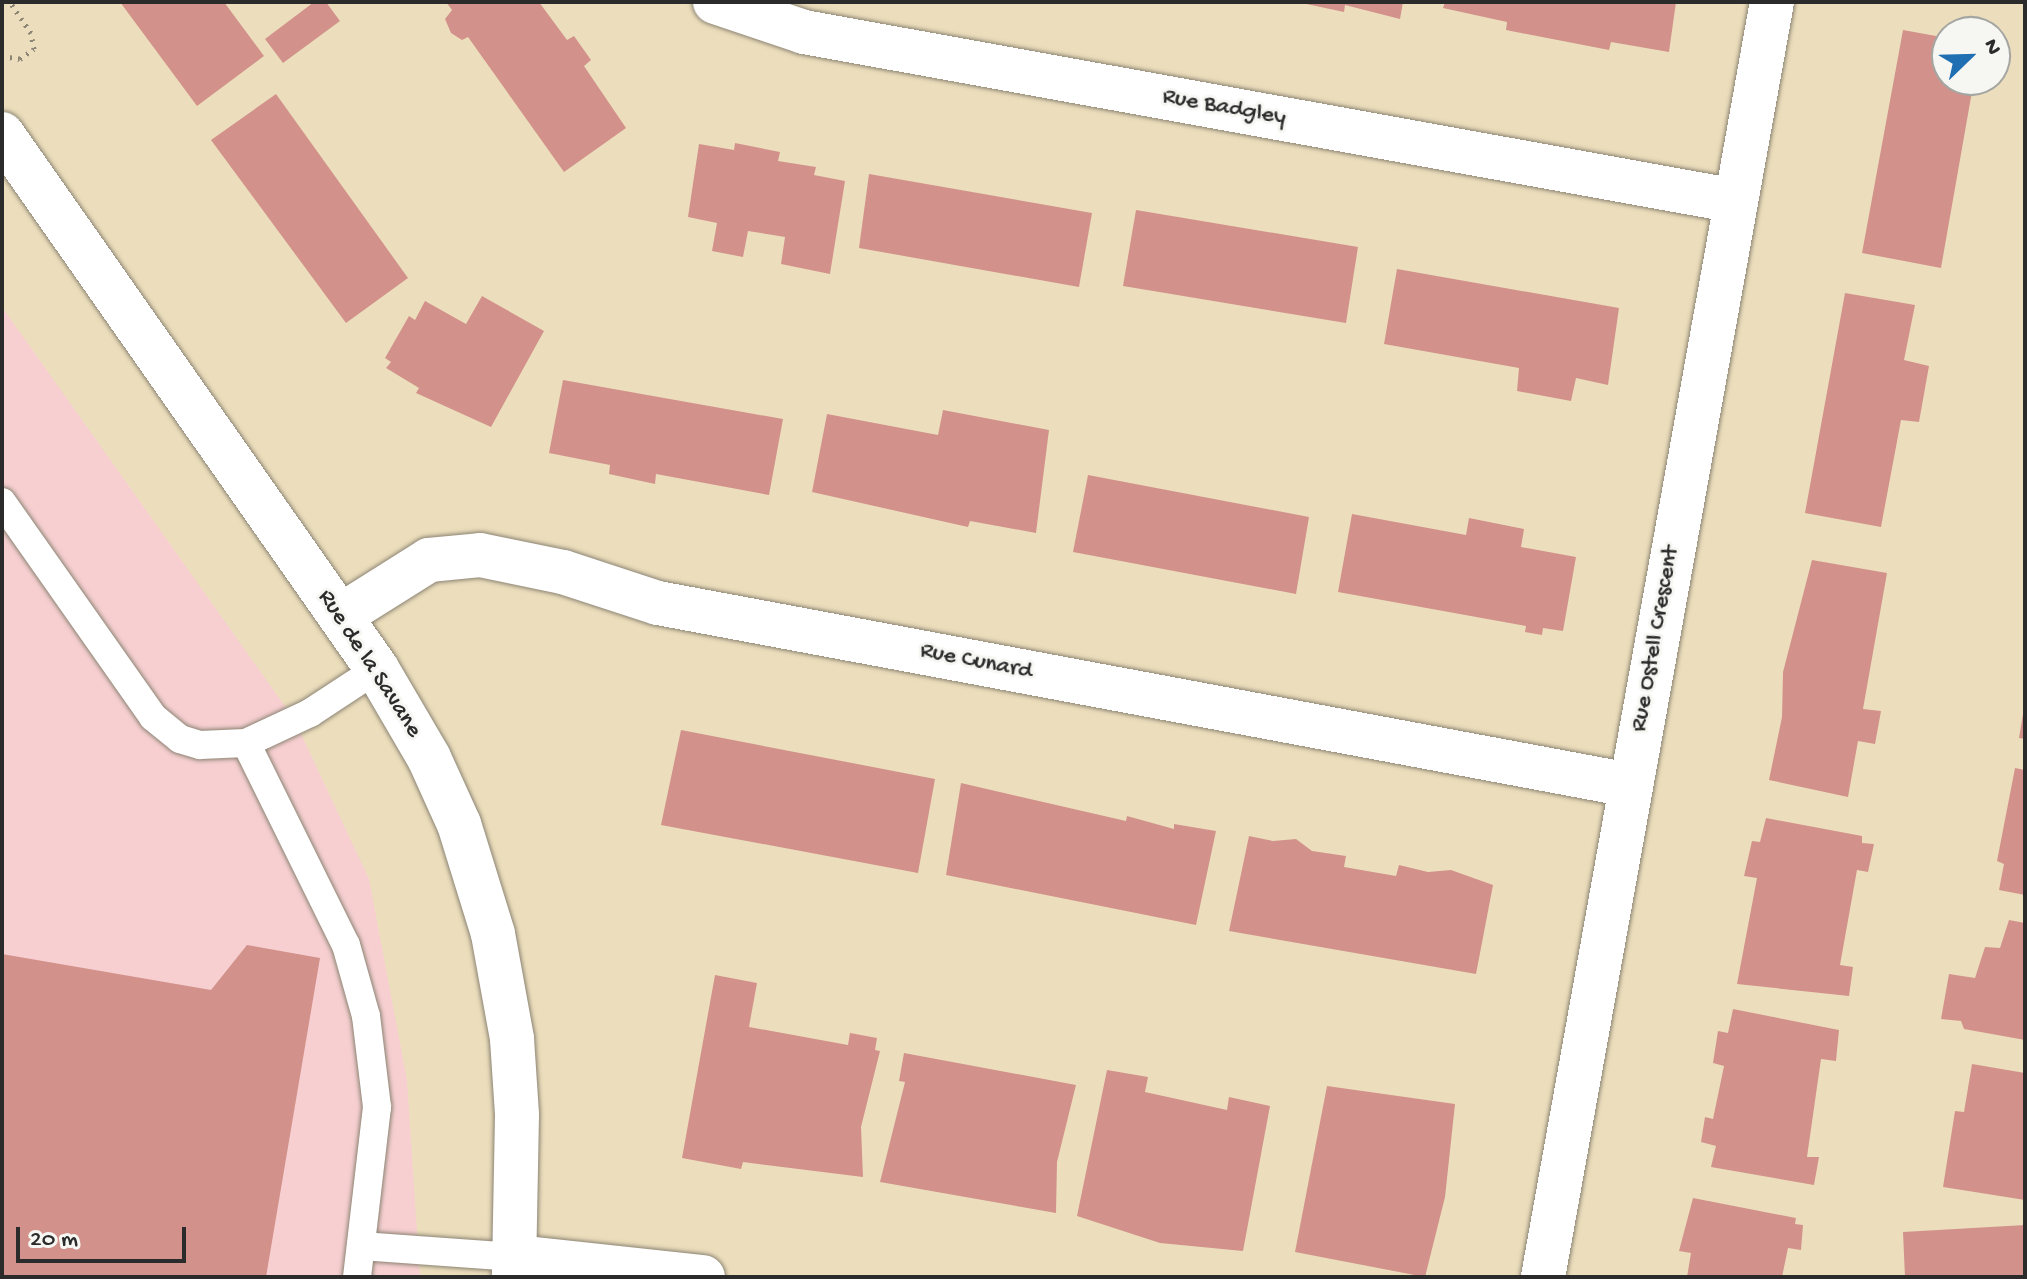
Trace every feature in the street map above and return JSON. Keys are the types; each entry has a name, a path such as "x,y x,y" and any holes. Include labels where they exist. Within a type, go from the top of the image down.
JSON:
{"street":[{"name":"Rue Badgley","path":"715,2 804,32 1736,201"},
{"name":"Rue Ostell Crescent","path":"1543,1277 1772,2"},
{"name":"Rue de la Savane","path":"2,134 377,669 429,758 459,824 493,934 516,1079 515,1267"},
{"name":"Rue Cunard","path":"340,616 429,560 480,555 563,572 658,603 1630,785"},
{"path":"515,1267 703,1277"}],"lane":[{"path":"2,502 166,732 200,745 246,743 310,713 377,669"},
{"path":"246,743 346,945 366,1016 377,1107 357,1277"},
{"path":"361,1246 515,1267"}],"path":[{"path":"2,56 20,59 34,49 35,41 10,2"}],"shaded area":[{"path":"2,307 294,719 369,879 407,1080 420,1277 2,1277"}],"building":[{"path":"120,2 224,2 264,56 197,106"},
{"path":"314,2 326,2 340,21 283,63 265,39"},
{"path":"446,2 539,2 567,40 574,36 591,60 584,66 626,128 564,172 468,37 462,40 451,33 445,19 452,10"},
{"path":"1297,2 1403,2 1400,19 1345,5 1344,12"},
{"path":"1445,2 1676,2 1669,52 1611,42 1609,50 1506,30 1507,22 1443,8"},
{"path":"1903,30 1931,35 1931,96 1971,96 1941,268 1862,253"},
{"path":"276,94 408,278 346,323 211,140"},
{"path":"735,143 780,152 778,161 816,167 814,175 845,181 830,274 781,264 785,237 748,231 743,257 712,251 717,223 688,217 699,144 734,150"},
{"path":"869,174 1092,213 1079,287 859,248"},
{"path":"1136,210 1358,247 1346,323 1123,286"},
{"path":"1397,269 1619,308 1608,385 1576,378 1571,401 1517,391 1519,368 1384,344"},
{"path":"1845,293 1915,305 1904,360 1929,366 1919,422 1901,420 1881,527 1805,513"},
{"path":"482,296 544,331 491,427 416,393 419,388 386,368 391,362 385,358 409,316 415,320 425,301 466,324"},
{"path":"563,380 783,419 769,495 656,474 655,484 609,474 610,465 549,453"},
{"path":"943,410 1049,430 1036,533 970,521 968,527 812,492 827,414 938,435"},
{"path":"1088,475 1309,517 1296,594 1073,552"},
{"path":"1352,514 1466,535 1469,518 1524,529 1521,547 1576,557 1563,631 1543,628 1542,635 1525,632 1526,626 1338,592"},
{"path":"1812,560 1887,573 1863,709 1881,711 1875,744 1858,741 1848,797 1769,780 1782,717 1783,672"},
{"path":"2025,714 2025,739 2019,738"},
{"path":"681,730 935,779 918,873 661,825"},
{"path":"2015,768 2025,770 2025,895 1999,890 2004,864 1997,861"},
{"path":"961,783 1126,821 1127,816 1174,829 1174,824 1216,831 1196,925 946,875"},
{"path":"1766,818 1862,836 1862,843 1874,844 1868,872 1857,870 1840,965 1853,967 1849,996 1737,984 1757,878 1744,876 1752,841 1760,842"},
{"path":"1249,836 1273,841 1296,839 1312,851 1346,856 1344,867 1396,876 1399,865 1428,872 1451,870 1493,885 1476,974 1229,931"},
{"path":"2009,920 2025,923 2025,1040 1964,1029 1961,1021 1941,1019 1949,974 1975,978 1985,947 2000,948"},
{"path":"247,945 320,958 266,1277 2,1277 2,954 211,990"},
{"path":"715,975 757,983 749,1027 848,1045 850,1033 877,1038 875,1050 880,1051 861,1127 863,1177 743,1162 741,1169 682,1158"},
{"path":"1733,1009 1839,1030 1836,1061 1821,1059 1807,1157 1819,1157 1814,1185 1711,1167 1716,1146 1701,1142 1705,1117 1713,1119 1724,1066 1713,1063 1718,1031 1728,1033"},
{"path":"904,1053 1076,1085 1057,1162 1056,1213 880,1182 905,1082 899,1081"},
{"path":"1972,1064 2025,1073 2025,1200 1943,1187 1955,1111 1964,1112"},
{"path":"1107,1070 1148,1077 1145,1092 1227,1110 1229,1097 1270,1106 1243,1251 1160,1243 1077,1216"},
{"path":"1327,1086 1455,1104 1445,1197 1425,1277 1295,1252"},
{"path":"1693,1198 1796,1218 1795,1224 1803,1225 1801,1250 1788,1248 1782,1277 1687,1277 1691,1253 1679,1251"},
{"path":"2025,1225 2025,1277 1905,1277 1903,1232"}]}
